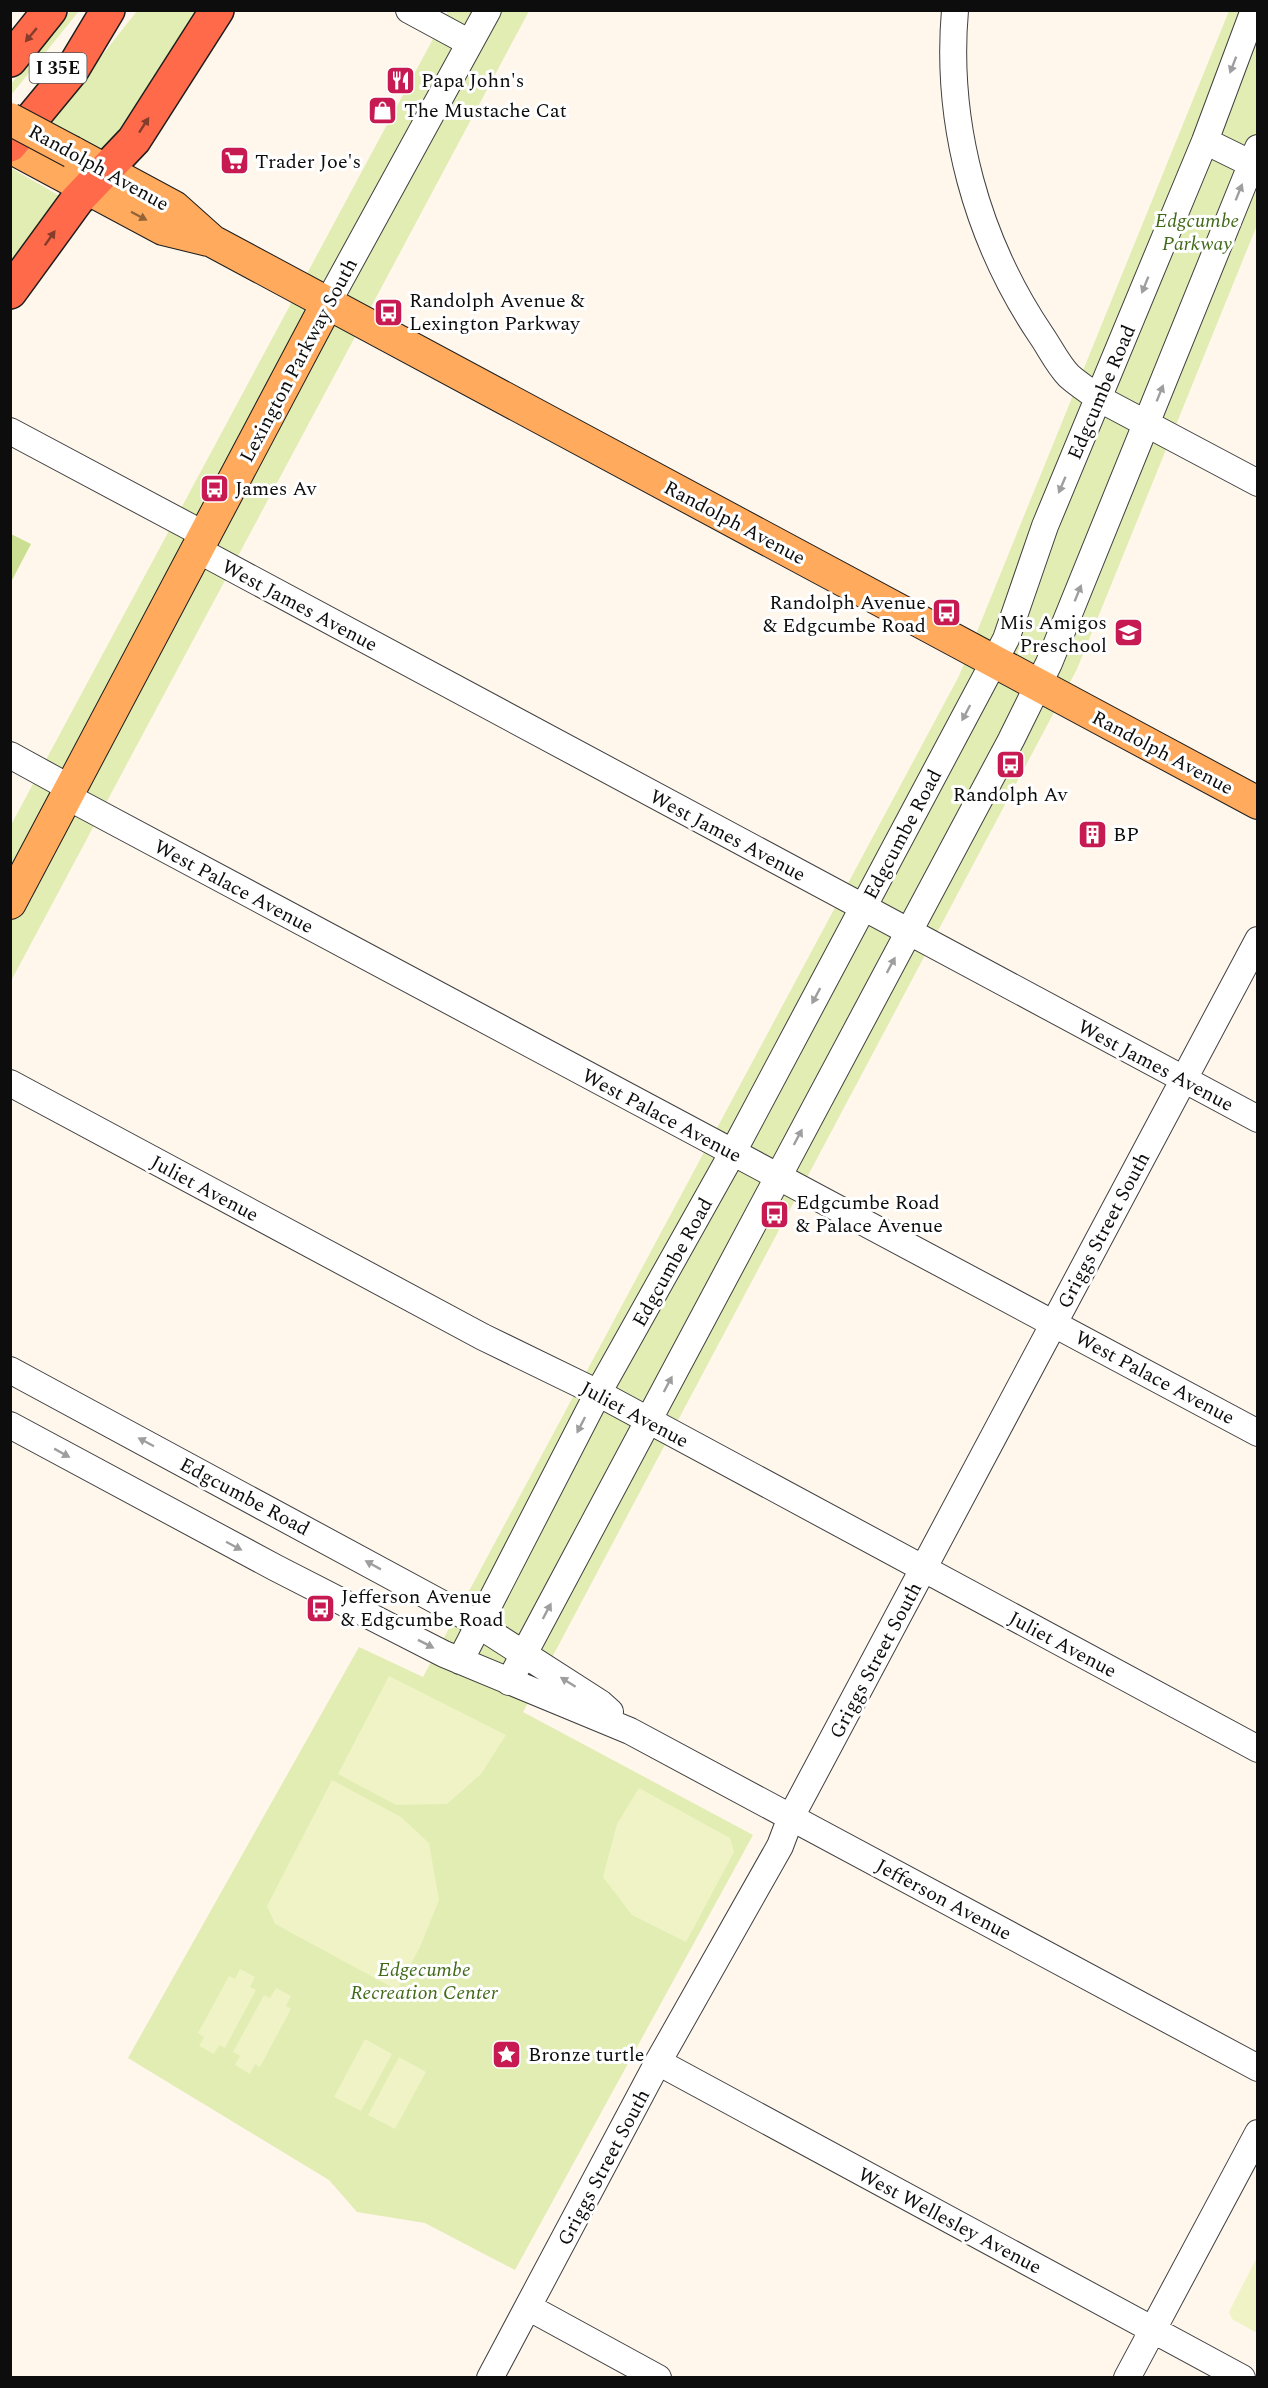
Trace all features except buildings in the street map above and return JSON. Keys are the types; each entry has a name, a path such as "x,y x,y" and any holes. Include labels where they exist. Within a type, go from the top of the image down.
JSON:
{"highway":[{"name":"I 35E","path":"10,60 50,10"},
{"name":"I 35E","path":"10,124 71,53 103,10"},
{"path":"10,146 72,70 108,10"},
{"path":"12,292 76,200 134,140 217,10"}],"main road":[{"name":"Randolph Avenue","path":"10,119 65,162 97,179 174,207 212,241 1257,804"},
{"name":"Randolph Avenue","path":"10,146 65,162"},
{"name":"Lexington Parkway South","path":"10,903 327,304"}],"street":[{"path":"409,10 470,43"},
{"name":"Lexington Parkway South","path":"327,304 488,10"},
{"path":"955,10 954,68 957,114 965,161 981,217 997,257 1021,306 1068,375 1098,398 1257,483"},
{"name":"Edgcumbe Road","path":"460,1661 598,1393 733,1152 1006,639 1045,526 1204,141 1254,10"},
{"path":"10,1425 276,1568 460,1661 509,1682 909,932 1038,685 1148,424 1255,160 1204,141"},
{"name":"West James Avenue","path":"10,431 202,542 863,907 1257,1119"},
{"name":"West Palace Avenue","path":"10,755 70,793 1257,1433"},
{"name":"Griggs Street South","path":"490,2378 658,2062 780,1846 791,1817 922,1568 1257,940"},
{"name":"Juliet Avenue","path":"10,1083 483,1337 598,1393 1257,1749"},
{"name":"Edgcumbe Road","path":"10,1370 478,1624 524,1654"},
{"name":"Jefferson Avenue","path":"524,1654 600,1703 630,1731"},
{"name":"Jefferson Avenue","path":"509,1682 630,1731 1257,2068"},
{"name":"West Wellesley Avenue","path":"658,2062 1242,2378"},
{"path":"1127,2378 1257,2133"},
{"path":"528,2307 658,2378"}],"green space":[{"path":"70,11 79,11 11,95 11,84"},
{"path":"137,11 209,11 167,74 104,151 44,119 104,53"},
{"path":"448,11 529,11 11,981 11,825"},
{"path":"1229,11 1257,11 1257,225 1077,669 523,1712 753,1835 515,2270 425,2223 357,2212 329,2180 128,2058 359,1647 423,1677 959,676"},
{"path":"11,168 65,199 11,266"},
{"path":"11,534 31,544 11,582"},
{"path":"389,1676 506,1735 481,1774 447,1804 396,1805 338,1774"},
{"path":"332,1780 401,1817 429,1843 439,1900 420,1947 397,1990 275,1924 267,1906"},
{"path":"639,1788 730,1838 734,1852 686,1942 632,1915 603,1877 617,1824"},
{"path":"240,1969 255,1977 250,1987 256,1990 225,2048 219,2045 214,2054 199,2046 204,2037 198,2033 229,1976 235,1979"},
{"path":"276,1988 291,1996 286,2006 291,2009 260,2067 255,2064 250,2074 235,2065 240,2056 233,2052 264,1995 270,1998"},
{"path":"365,2039 392,2054 361,2111 334,2097"},
{"path":"399,2057 426,2072 395,2129 368,2115"},
{"path":"1257,2257 1257,2333 1232,2319 1229,2312"}],"place":[{"name":"Papa John's","path":"400,80"},
{"name":"The Mustache Cat","path":"383,110"},
{"name":"Trader Joe's","path":"234,161"},
{"name":"Randolph Avenue & Lexington Parkway","path":"388,312"},
{"name":"James Av","path":"214,488"},
{"name":"Randolph Avenue & Edgcumbe Road","path":"947,613"},
{"name":"Mis Amigos Preschool","path":"1128,633"},
{"name":"Randolph Av","path":"1010,764"},
{"name":"BP","path":"1092,834"},
{"name":"Edgcumbe Road & Palace Avenue","path":"775,1214"},
{"name":"Jefferson Avenue & Edgcumbe Road","path":"320,1608"},
{"name":"Bronze turtle","path":"507,2054"}],"park label":[{"name":"Edgcumbe Parkway","path":"1197,232"},
{"name":"Edgecumbe Recreation Center","path":"424,1980"}]}
